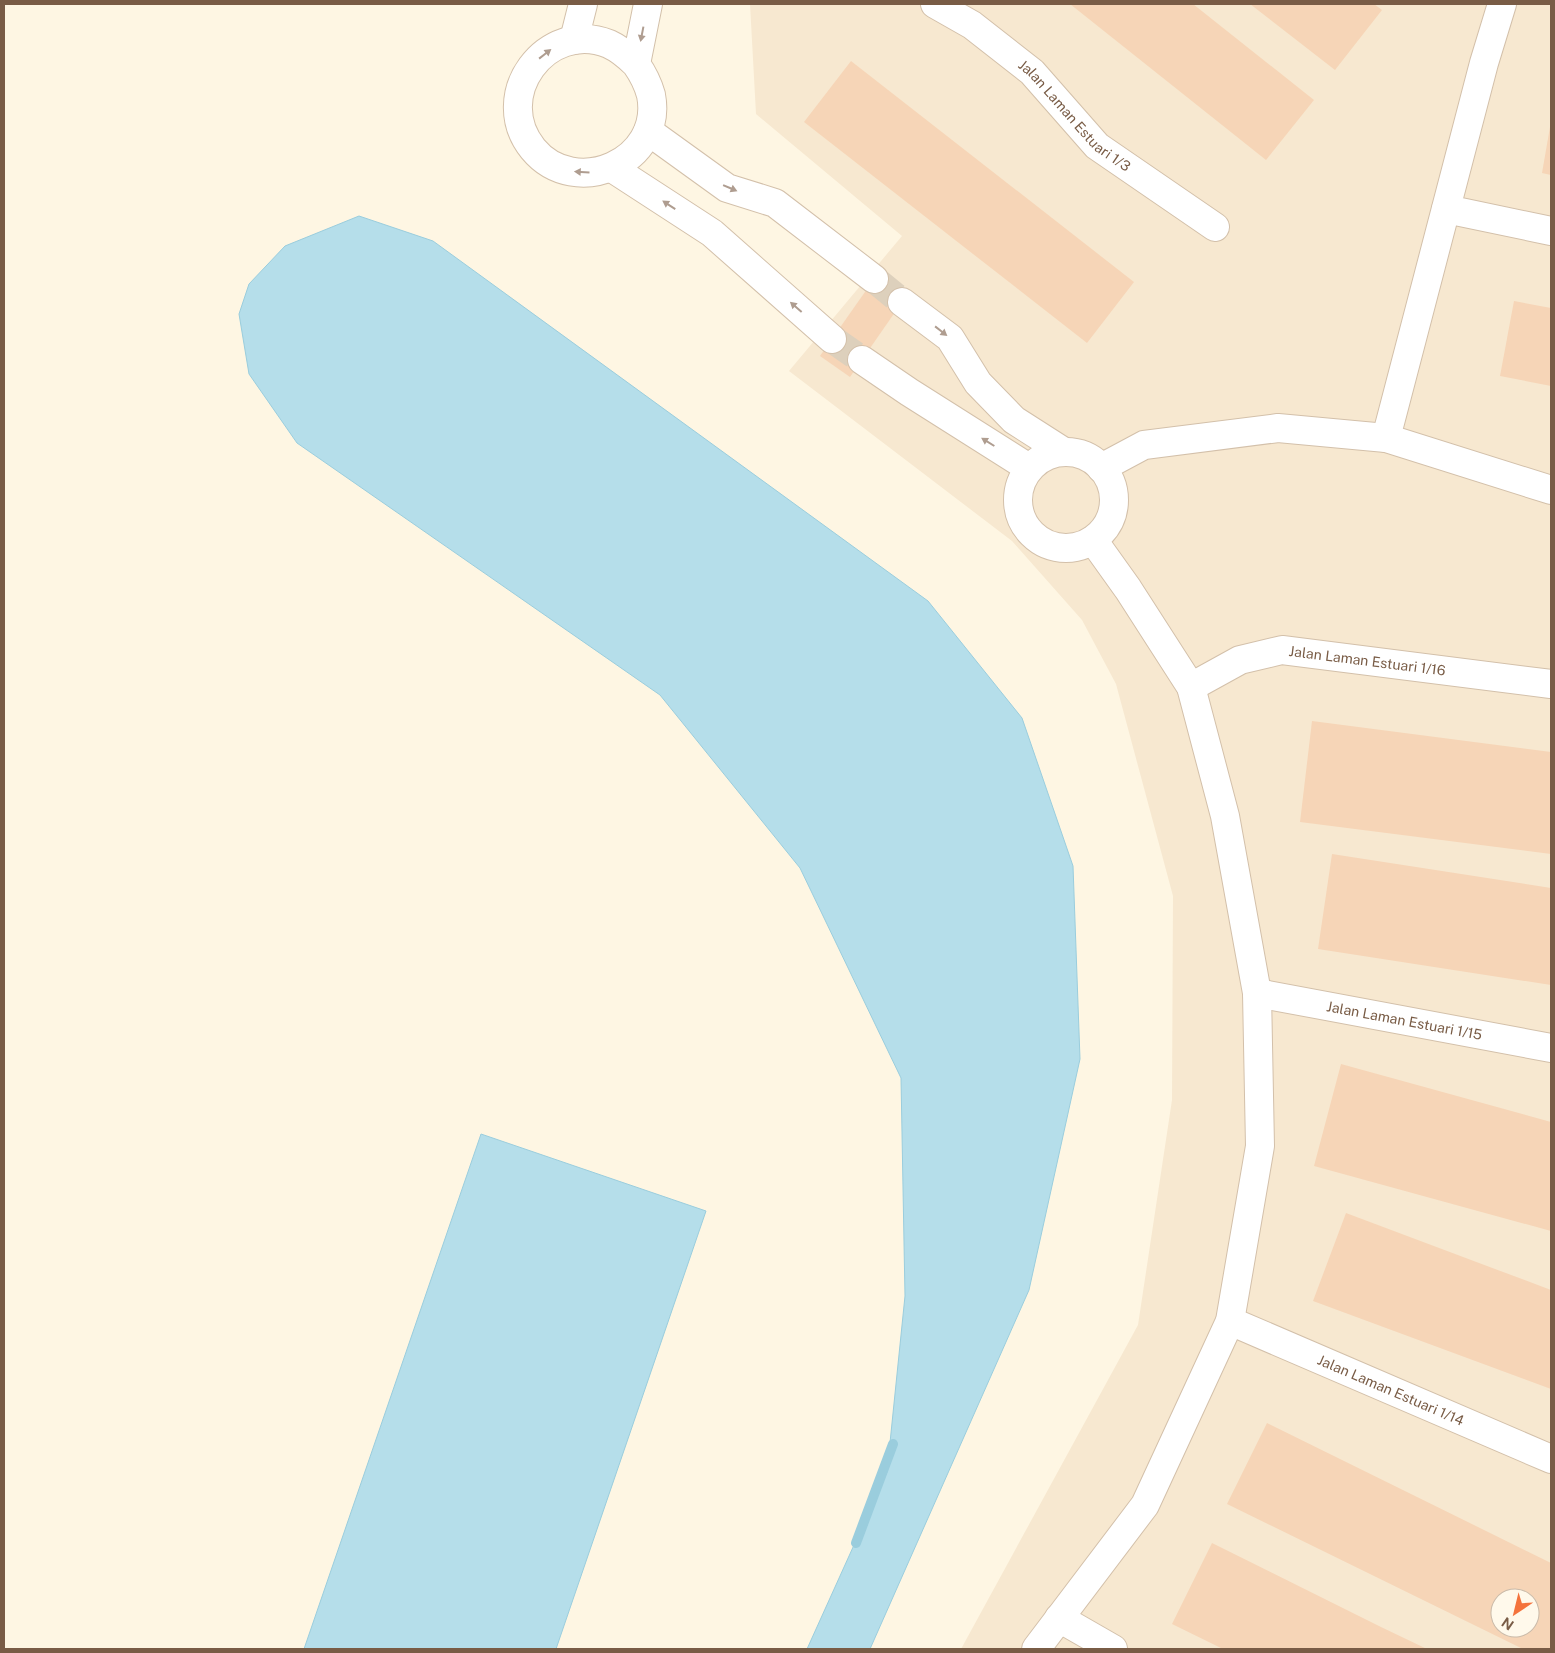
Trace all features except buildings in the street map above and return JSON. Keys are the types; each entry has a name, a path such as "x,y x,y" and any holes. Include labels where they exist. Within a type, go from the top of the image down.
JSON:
{"street":[{"path":"574,40 583,4"},
{"path":"636,64 648,4"},
{"name":"Jalan Laman Estuari 1/3","path":"935,4 972,25 1032,72 1097,146 1215,227"},
{"path":"1386,438 1484,63 1502,4"},
{"path":"574,40 591,40 608,44 624,52 636,64 646,80 651,96 652,114 648,131 639,146 628,158 612,168 596,172 578,173 561,169 546,161 533,148 524,134 519,117 518,100 522,83 530,67 542,55 557,45 574,40"},
{"path":"648,131 727,188 775,202 874,279"},
{"path":"612,168 712,233 832,339"},
{"path":"1446,209 1551,231"},
{"path":"902,302 950,338 978,383 1014,420 1064,452"},
{"path":"862,360 1029,468"},
{"path":"1101,468 1144,445 1278,428 1386,438 1551,490"},
{"path":"1064,452 1078,453 1091,459 1109,479 1114,492 1114,506 1110,520 1103,531 1092,540 1080,546 1066,548 1052,546 1040,540 1029,531 1022,520 1018,507 1018,493 1022,480 1029,468 1039,459 1051,454 1064,452"},
{"path":"1036,1649 1145,1504 1230,1321 1260,1146 1257,993 1226,816 1190,687 1128,589 1092,540"},
{"name":"Jalan Laman Estuari 1/16","path":"1190,687 1240,660 1282,650 1551,684"},
{"name":"Jalan Laman Estuari 1/15","path":"1257,993 1551,1048"},
{"name":"Jalan Laman Estuari 1/14","path":"1230,1321 1551,1459"},
{"path":"1059,1618 1112,1649"}],"shaded area":[{"path":"750,4 1551,4 1551,1649 961,1649 1138,1325 1172,1100 1173,896 1116,684 1082,620 1012,541 789,371 902,236 756,114"}],"water":[{"path":"359,216 433,241 928,601 1022,718 1073,866 1080,1059 1029,1290 870,1649 807,1649 887,1472 905,1296 901,1078 800,868 660,695 297,443 249,374 239,314 249,284 285,246"},
{"path":"481,1134 706,1211 556,1649 304,1649"}],"waterway":[{"path":"856,1543 893,1444"}],"tunnel":[{"path":"874,279 902,302"},
{"path":"832,339 862,360"}]}
